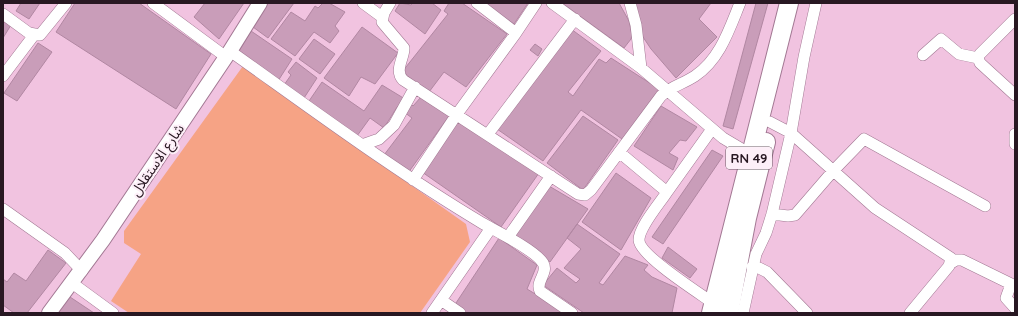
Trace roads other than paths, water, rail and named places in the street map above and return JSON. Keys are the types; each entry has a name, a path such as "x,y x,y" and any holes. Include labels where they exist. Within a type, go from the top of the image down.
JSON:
{"main road":[{"name":"RN 49","path":"712,308 789,3"},
{"name":"RN 49","path":"729,313 737,278 742,241 770,122 801,3"}],"street":[{"path":"3,14 29,33 40,35 45,32 66,3"},
{"path":"153,3 413,180 508,237 543,263 544,272 539,284 540,291 572,313"},
{"name":"شارع الاستقلال","path":"49,313 82,271 228,54 260,3"},
{"path":"363,3 382,17 384,25 401,42 404,48 404,56 398,71 399,76 578,194 585,195 591,190 667,90 693,78 714,60 740,3"},
{"path":"382,17 390,3"},
{"path":"476,3 516,33"},
{"path":"413,180 536,3"},
{"path":"552,3 641,68 712,129 750,154"},
{"path":"630,3 636,25 641,68"},
{"path":"742,313 752,267 772,214 791,133 804,57 816,3"},
{"path":"488,134 575,19"},
{"path":"978,58 980,54 1015,19"},
{"path":"3,76 34,35"},
{"path":"923,54 941,39 959,54 978,58"},
{"path":"978,58 980,63 1015,95"},
{"path":"362,146 379,139 394,125 415,87"},
{"path":"770,122 791,133 875,208 949,256 951,258 951,263"},
{"path":"712,129 642,228 639,240 640,246 712,308"},
{"path":"1015,134 1015,144"},
{"path":"772,214 788,216 795,215 861,140 866,139 985,206"},
{"path":"619,152 667,192"},
{"path":"508,237 551,176"},
{"path":"3,209 65,253 82,271"},
{"path":"432,313 491,228"},
{"path":"742,241 761,243"},
{"path":"910,313 951,263 956,260 962,260 1013,282 1006,298 1015,308"},
{"path":"752,267 759,268 767,272 807,313"},
{"path":"72,283 113,313"},
{"path":"441,300 460,313"}]}
